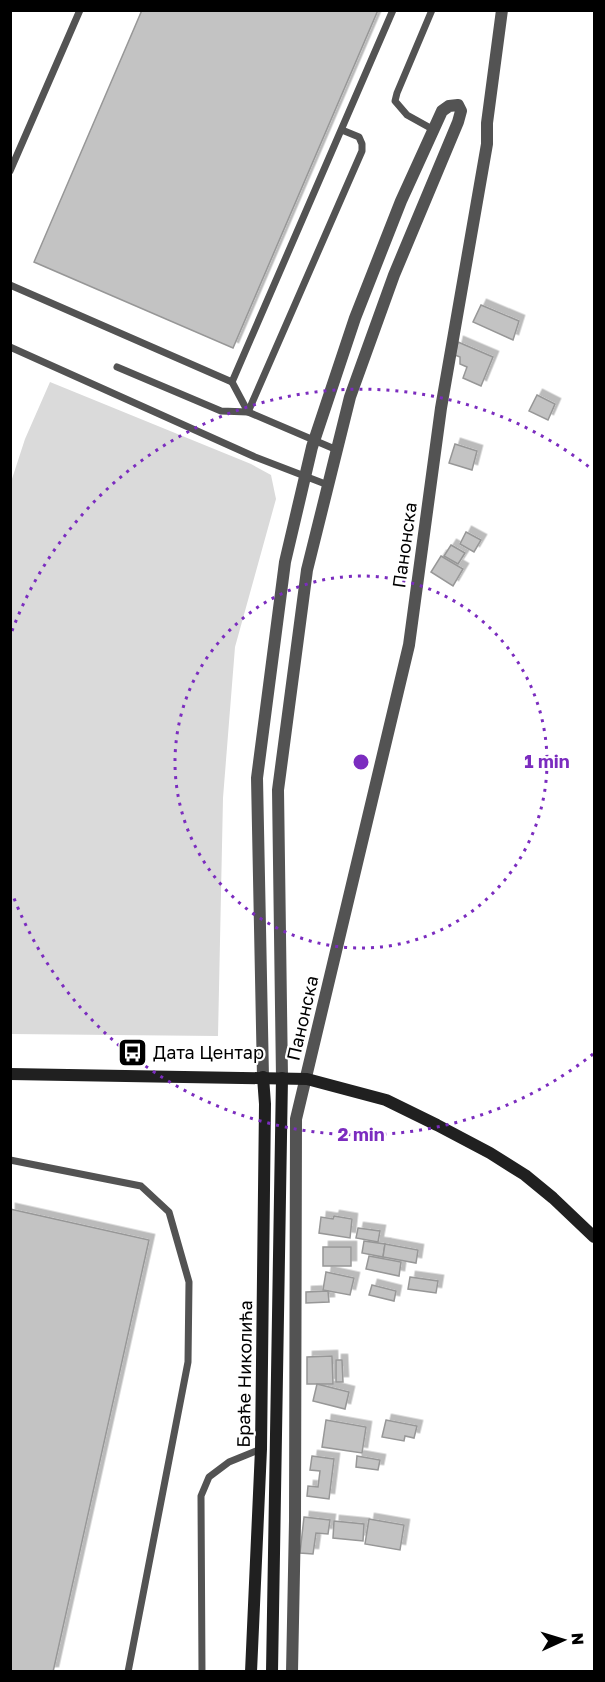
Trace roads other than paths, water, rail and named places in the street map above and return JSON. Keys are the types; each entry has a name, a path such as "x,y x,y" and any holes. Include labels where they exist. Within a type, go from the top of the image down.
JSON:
{"street":[{"name":"Панонска","path":"292,1671 297,1119 409,645 441,408 487,144 487,123 502,10"},
{"path":"263,1077 257,778 285,562 314,441 355,318 401,201 442,111 449,106 458,105 461,111 458,122 394,275 350,397 307,570 278,790 282,1078"},
{"path":"10,1074 307,1078 386,1100 490,1153 525,1175 594,1237"},
{"name":"Браће Николића","path":"250,1671 261,1449 265,1104 263,1077"},
{"name":"Браће Николића","path":"272,1671 282,1078"}],"lane":[{"path":"10,171 80,10"},
{"path":"232,382 393,10"},
{"path":"432,10 395,101 407,115 434,130"},
{"path":"248,412 362,151 359,137 342,130"},
{"path":"10,285 232,382 248,412"},
{"path":"10,347 255,457 328,485"},
{"path":"117,367 221,411 248,412 337,450"},
{"path":"10,1160 141,1186 170,1212 189,1282 188,1362 128,1671"},
{"path":"202,1671 201,1496 209,1477 229,1462 261,1449"}],"place":[{"name":"Дата Центар","path":"132,1052"}]}
